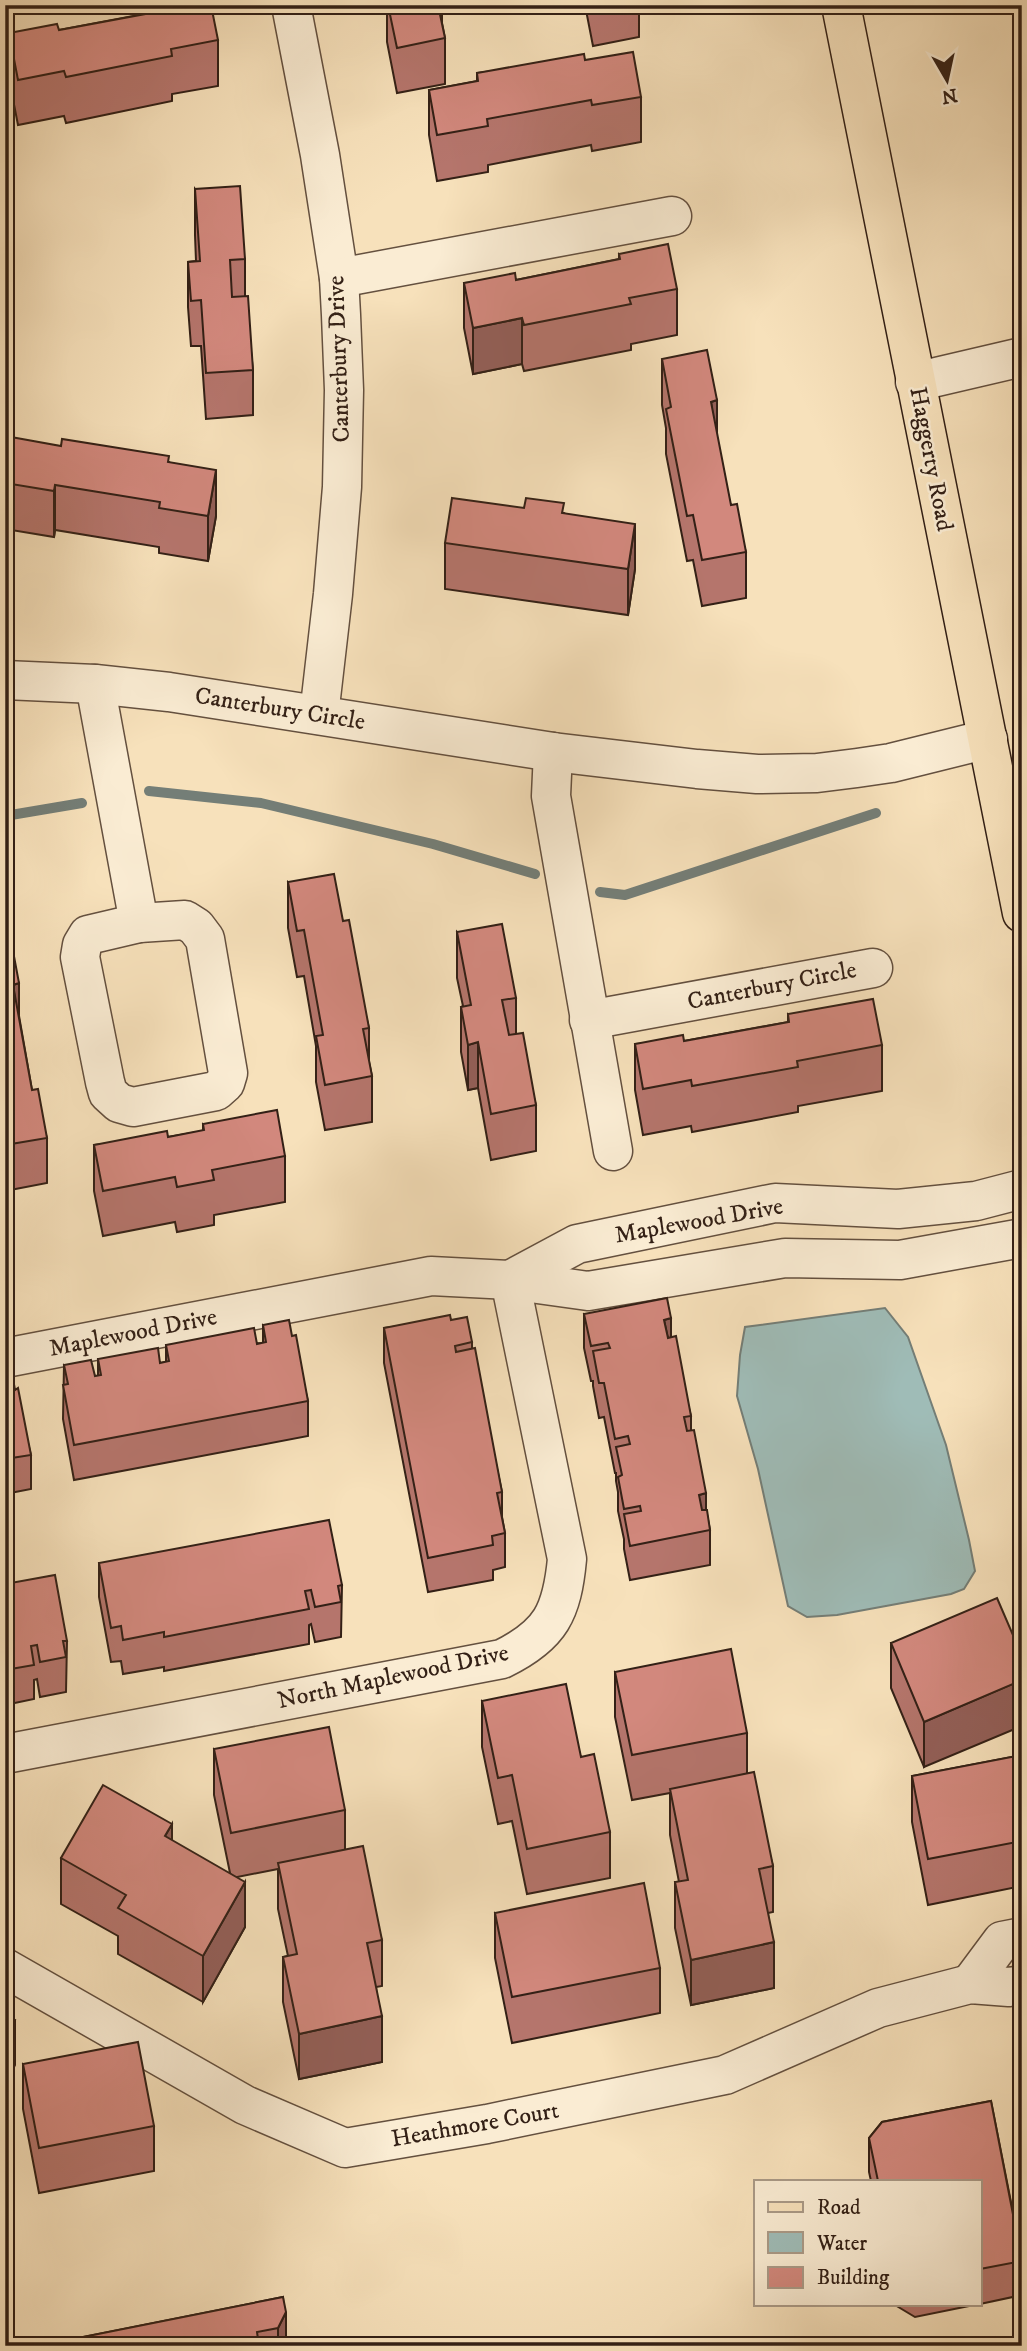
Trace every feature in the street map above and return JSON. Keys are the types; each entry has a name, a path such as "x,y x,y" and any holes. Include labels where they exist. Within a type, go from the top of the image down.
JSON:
{"main road":[{"name":"Haggerty Road","path":"841,5 1022,913"}],"street":[{"name":"Canterbury Drive","path":"290,5 320,155 339,278 344,390 342,487 319,715"},
{"path":"339,278 672,216"},
{"path":"915,382 1022,357"},
{"name":"Canterbury Circle","path":"5,680 95,684 169,692 553,751 757,774 817,773 891,763 988,739"},
{"path":"95,684 139,923"},
{"path":"553,751 551,796 613,1151"},
{"path":"185,920 196,927 205,939 228,1073 225,1083 216,1090 133,1107 119,1103 108,1093 80,957 82,945 88,935 139,923 185,920"},
{"name":"Canterbury Circle","path":"589,1020 873,968"},
{"name":"Maplewood Drive","path":"510,1280 577,1244 775,1203 898,1209 976,1201 1022,1189"},
{"name":"Maplewood Drive","path":"5,1358 431,1276 510,1280 588,1292 785,1258 900,1260 1022,1238"},
{"name":"North Maplewood Drive","path":"5,1754 502,1659 539,1636 550,1623 562,1599 567,1559 510,1280"},
{"path":"970,1984 1002,1941 1022,1937"},
{"name":"Heathmore Court","path":"5,1968 245,2105 345,2148 487,2124 725,2075 878,2008 970,1984 1009,1987 1022,1985"}],"water":[{"path":"885,1308 908,1337 946,1445 975,1571 964,1589 951,1594 837,1615 807,1617 788,1606 758,1469 737,1396 745,1327"}],"building":[{"path":"160,5 211,5 218,40 171,49 172,56 66,77 64,71 18,80 9,33 57,24 59,30 162,11"},
{"path":"388,5 438,5 445,38 397,48"},
{"path":"633,52 641,97 592,105 591,100 487,119 488,126 437,135 429,90 478,81 477,73 584,54 585,60"},
{"path":"240,186 245,259 230,260 232,297 248,296 253,370 206,373 201,300 191,301 188,262 200,261 195,189"},
{"path":"668,244 677,289 629,298 631,304 524,325 522,318 473,328 464,283 515,273 516,280 620,259 619,254"},
{"path":"707,350 717,400 711,402 731,505 737,504 746,552 702,560 693,515 687,516 666,409 671,407 662,359"},
{"path":"11,437 61,446 62,439 169,456 168,462 216,470 208,516 159,508 160,502 55,485 54,491 5,483"},
{"path":"452,498 524,508 526,498 564,503 562,513 635,524 628,569 445,543"},
{"path":"334,874 343,921 349,920 369,1028 363,1029 372,1076 325,1085 316,1036 323,1035 304,930 297,931 288,882"},
{"path":"502,924 516,998 502,1000 509,1035 523,1033 536,1105 491,1114 478,1042 468,1045 461,1007 471,1005 457,932"},
{"path":"10,935 19,983 13,985 32,1090 38,1089 47,1138 5,1145 5,936"},
{"path":"873,999 882,1045 797,1061 798,1067 692,1086 691,1080 643,1089 635,1044 683,1035 684,1041 789,1022 788,1014"},
{"path":"277,1110 285,1156 212,1170 214,1180 177,1187 175,1177 103,1191 94,1145 167,1131 168,1137 204,1130 203,1124"},
{"path":"667,1298 671,1318 664,1320 668,1338 676,1336 691,1416 684,1417 687,1431 694,1430 706,1493 699,1495 702,1510 707,1510 710,1530 630,1546 624,1514 641,1511 640,1506 624,1509 618,1477 622,1475 616,1447 630,1444 628,1436 615,1439 604,1383 599,1383 593,1351 610,1348 608,1343 591,1346 584,1314"},
{"path":"450,1315 451,1320 467,1317 472,1342 455,1346 456,1352 475,1348 502,1492 497,1493 505,1533 492,1536 493,1545 428,1558 384,1328"},
{"path":"289,1320 292,1336 296,1335 308,1401 74,1445 63,1385 68,1384 64,1365 91,1360 95,1376 101,1375 98,1359 158,1348 160,1363 169,1361 166,1345 254,1328 257,1344 266,1342 263,1325"},
{"path":"12,1373 15,1390 18,1388 31,1455 5,1459 5,1375"},
{"path":"329,1520 342,1585 338,1586 341,1602 315,1607 311,1590 305,1591 309,1609 164,1637 164,1632 123,1640 121,1626 111,1628 99,1563"},
{"path":"55,1575 67,1641 63,1641 66,1657 40,1662 37,1645 31,1646 34,1665 5,1670 5,1584"},
{"path":"997,1598 1022,1656 1022,1680 924,1722 891,1643"},
{"path":"731,1649 747,1733 632,1755 615,1672"},
{"path":"566,1684 581,1757 594,1754 610,1832 527,1849 512,1775 498,1778 482,1701"},
{"path":"329,1727 345,1810 231,1833 214,1749"},
{"path":"1022,1755 1022,1841 928,1859 912,1776"},
{"path":"754,1772 773,1866 759,1869 774,1942 691,1960 675,1882 688,1880 670,1789"},
{"path":"103,1785 172,1824 165,1836 245,1882 203,1956 118,1908 126,1895 61,1858"},
{"path":"363,1846 382,1940 367,1943 382,2016 299,2034 283,1957 297,1954 278,1863"},
{"path":"644,1883 660,1968 512,1997 495,1913"},
{"path":"5,2015 15,2020 5,2040"},
{"path":"138,2042 154,2126 39,2148 23,2064"},
{"path":"991,2101 1022,2261 982,2269 982,2180 878,2180 869,2138 882,2122"},
{"path":"283,2297 286,2312 278,2328 257,2332 259,2346 38,2346"}],"waterway":[{"path":"149,791 261,803 433,844 535,874"},
{"path":"5,816 82,803"},
{"path":"600,892 625,895 876,813"}]}
